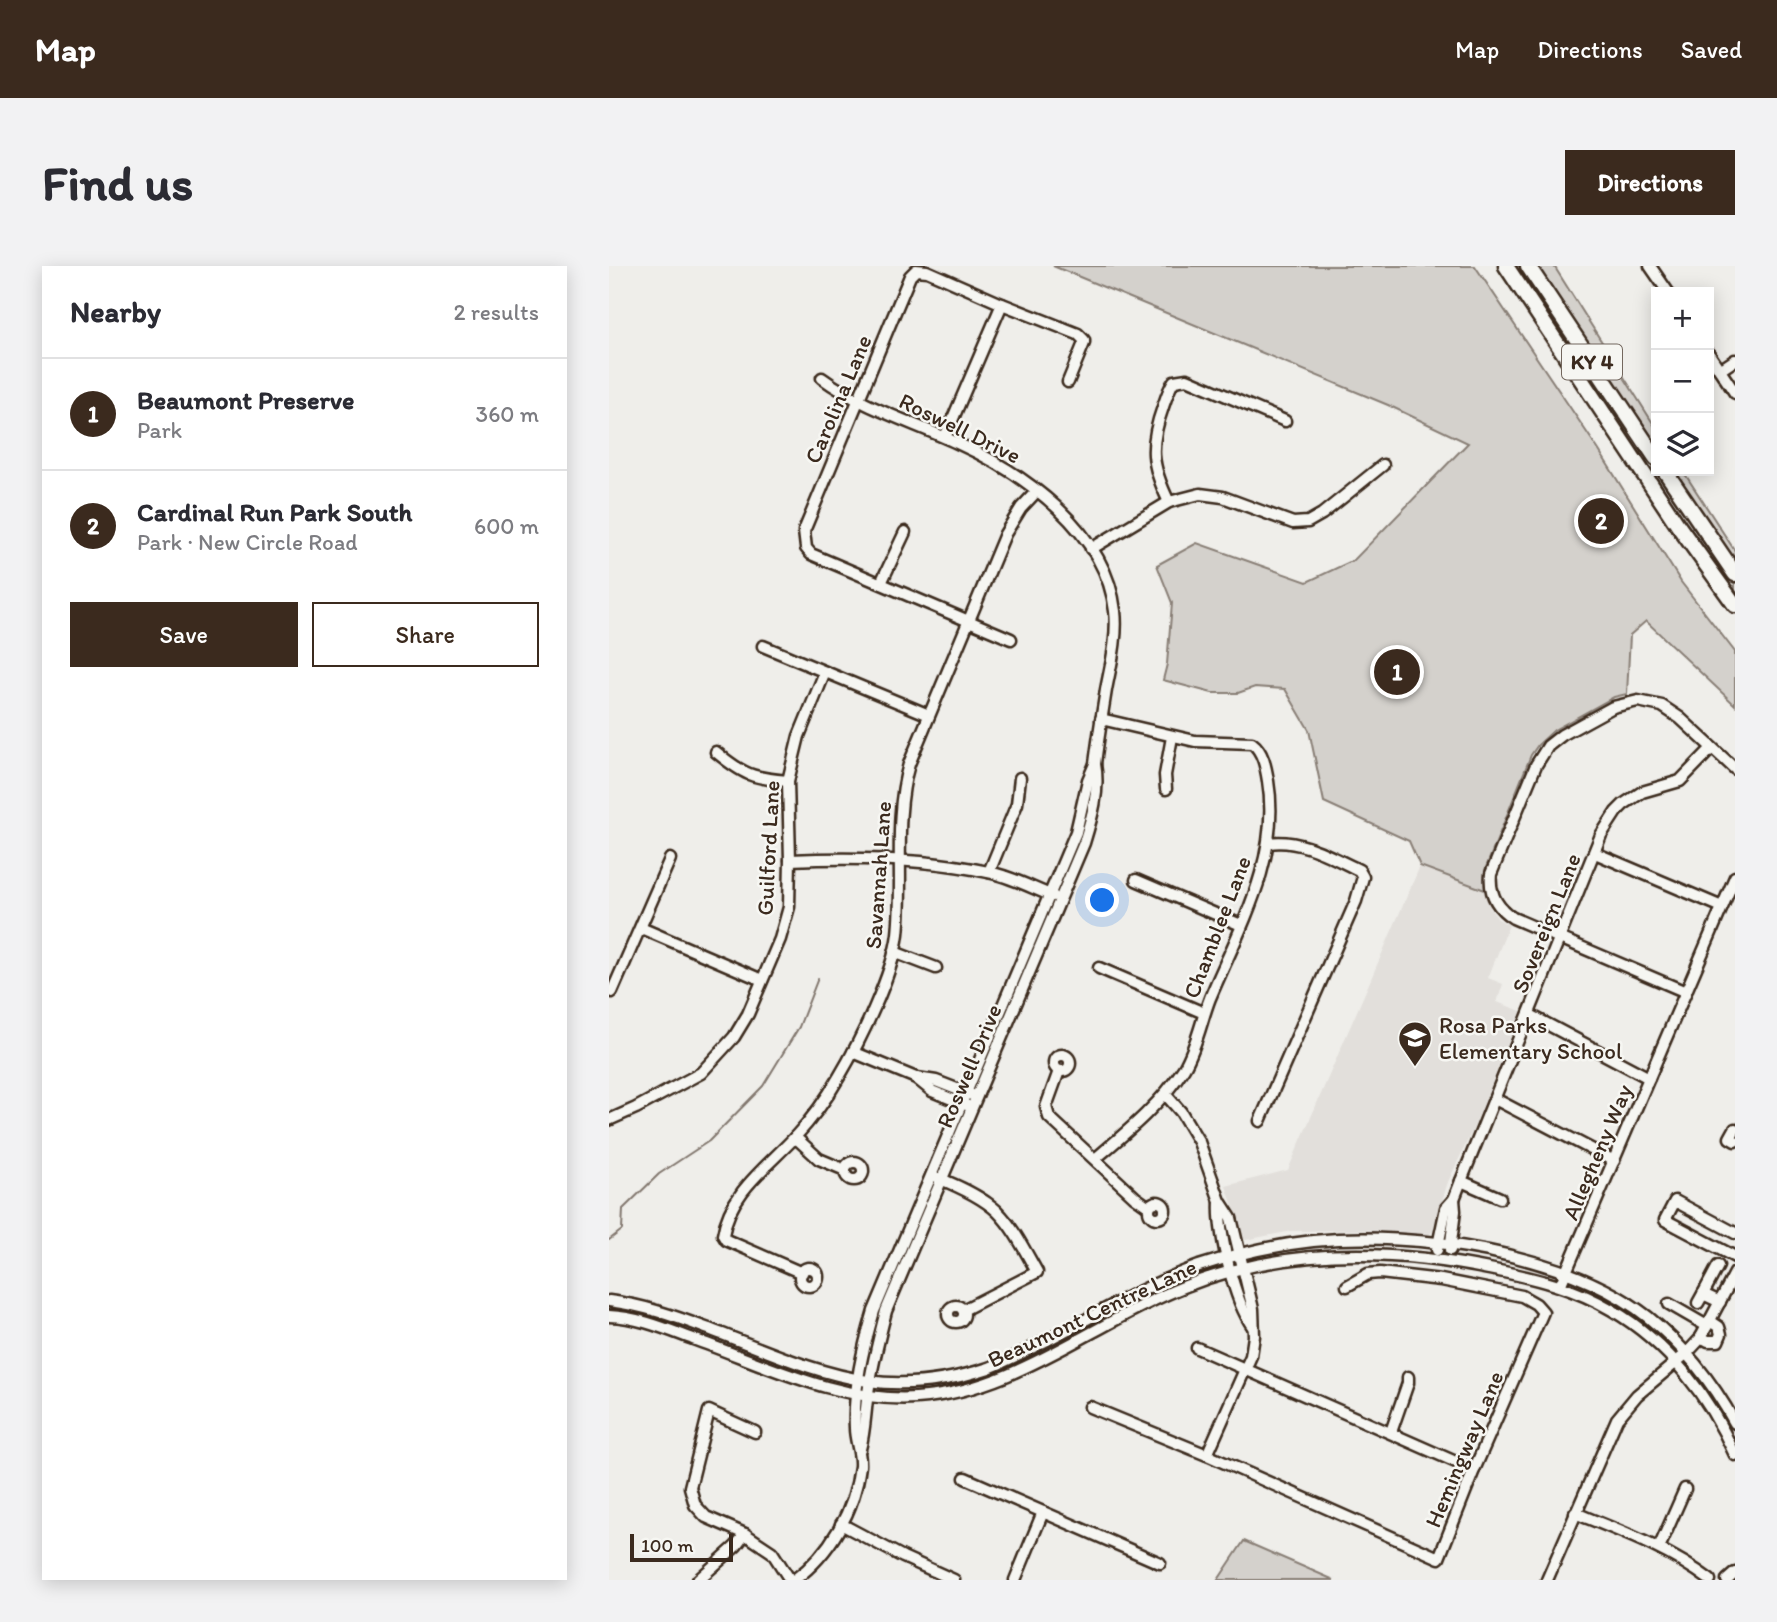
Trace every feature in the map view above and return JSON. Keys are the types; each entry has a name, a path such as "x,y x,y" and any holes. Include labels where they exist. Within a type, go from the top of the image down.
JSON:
{"highway":[{"name":"KY 4","path":"1506,266 1679,527 1735,606"},
{"name":"KY 4","path":"1528,266 1651,450"},
{"path":"1668,476 1735,574"}],"street":[{"path":"1650,266 1665,287"},
{"name":"Carolina Lane","path":"1011,639 811,554 805,545 804,531 911,276 916,270 927,271 1081,336 1084,343 1068,382"},
{"path":"945,438 1002,304"},
{"path":"1720,370 1735,360"},
{"path":"1714,361 1735,393"},
{"name":"Roswell Drive","path":"822,378 858,401 981,454 1036,492 1071,522 1091,549 1107,582 1115,610 1115,640 1101,719 1095,764 1098,782 1091,819 961,1103 874,1311 862,1352 859,1379 862,1395"},
{"path":"1170,502 1158,478 1152,447 1154,431 1174,381 1187,379 1285,421"},
{"path":"1091,549 1170,502 1188,496 1216,495 1286,521 1308,522 1322,514 1383,465"},
{"name":"Savannah Lane","path":"802,1273 726,1240 723,1235 742,1191 795,1137 837,1081 853,1052 894,952 899,923 901,811 905,776 1005,534 1021,508 1036,492"},
{"path":"881,583 905,532"},
{"path":"763,646 929,715"},
{"name":"Guilford Lane","path":"609,1120 701,1073 734,1037 748,1014 780,939 789,907 788,781 799,736 825,672"},
{"path":"1686,992 1505,913 1494,897 1490,882 1494,866 1536,765 1548,747 1562,734 1613,707 1643,701 1669,710 1735,769"},
{"name":"Chamblee Lane","path":"1095,1159 1166,1095 1190,1058 1204,1013 1258,885 1269,843 1271,812 1269,786 1262,756 1257,747 1248,742 1223,743 1172,737 1101,719"},
{"path":"1166,789 1165,775 1172,737"},
{"name":"Sovereign Lane","path":"1435,1258 1446,1208 1454,1199 1608,822 1624,804 1642,792 1680,781 1712,748"},
{"path":"716,752 740,772 756,778 788,781"},
{"path":"989,872 1017,804 1020,778"},
{"path":"1260,1121 1356,901 1363,877 1359,870 1299,844 1279,841 1269,843"},
{"path":"1595,853 1722,907"},
{"path":"790,860 843,857 901,860 989,872 1055,897"},
{"path":"612,992 670,859"},
{"name":"Allegheny Way","path":"1560,1286 1735,877"},
{"path":"1136,880 1241,925"},
{"name":"Roswell Drive","path":"862,1395 870,1381 886,1311 975,1103 1055,897"},
{"path":"641,928 762,980"},
{"path":"894,952 936,968"},
{"path":"1099,968 1204,1013"},
{"path":"1530,1015 1649,1078"},
{"path":"853,1052 916,1078 936,1081 966,1093 975,1103"},
{"path":"1059,1070 1046,1107 1047,1113 1135,1198 1149,1207"},
{"path":"916,1078 932,1091 961,1103 975,1103"},
{"path":"1166,1095 1181,1112 1199,1142 1220,1201 1231,1218 1253,1308 1251,1356 1207,1455"},
{"path":"1495,1099 1614,1161"},
{"path":"1735,1129 1730,1139 1735,1141"},
{"path":"795,1137 818,1159 845,1170"},
{"path":"931,1175 970,1192 996,1210 1037,1272 963,1310"},
{"path":"1461,1181 1500,1198"},
{"name":"Sovereign Lane","path":"1449,1260 1454,1199"},
{"path":"1735,1233 1675,1200 1665,1220 1735,1257"},
{"path":"1220,1201 1219,1221 1231,1271 1242,1311 1253,1327"},
{"name":"Beaumont Centre Lane","path":"609,1301 655,1310 823,1371 870,1381 947,1378 989,1368 1152,1286 1228,1257 1287,1244 1338,1240 1385,1239 1438,1244 1514,1257 1566,1273 1629,1304 1648,1317 1687,1353 1735,1423"},
{"name":"Beaumont Centre Lane","path":"609,1316 660,1327 804,1379 862,1395 912,1398 960,1392 981,1386 1023,1369 1154,1300 1231,1271 1296,1258 1338,1254 1435,1258 1532,1277 1594,1300 1625,1319 1675,1362 1710,1405 1735,1455"},
{"path":"1718,1266 1703,1295 1721,1299"},
{"name":"Hemingway Lane","path":"1090,1406 1439,1558 1543,1312 1536,1304 1522,1296 1430,1279 1380,1273 1369,1274 1347,1286"},
{"path":"1547,1580 1617,1419 1637,1395 1687,1353 1701,1337 1735,1273"},
{"path":"1669,1304 1719,1327 1721,1334 1717,1341 1708,1341 1701,1337"},
{"path":"1197,1348 1474,1470"},
{"path":"1391,1432 1408,1377"},
{"path":"755,1432 709,1411 690,1487 695,1505 706,1517 745,1534 772,1552 792,1580 823,1553 841,1524 856,1486 865,1430 862,1395"},
{"path":"965,1478 1160,1563"},
{"path":"1659,1548 1685,1489"},
{"path":"1015,1580 1043,1512"},
{"path":"1575,1513 1659,1548 1679,1558 1710,1580"},
{"path":"841,1524 954,1580"},
{"path":"698,1580 736,1546 745,1534"},
{"path":"1727,1580 1735,1573"}],"shaded area":[{"path":"1053,266 1475,266 1598,449 1681,582 1735,652 1735,705 1646,621 1630,635 1627,694 1614,697 1554,730 1531,755 1485,870 1485,890 1420,866 1409,841 1324,802 1309,730 1285,689 1255,687 1238,693 1212,693 1163,680 1167,664 1172,603 1157,565 1197,543 1307,582 1354,560 1468,443 1388,405"},
{"path":"1511,266 1521,266 1651,463 1651,476 1659,476 1735,584 1735,597 1700,550"},
{"path":"1536,266 1554,266 1651,420 1651,439"},
{"path":"1675,476 1686,476 1735,551 1735,563"},
{"name":"Rosa Parks Elementary School","path":"1420,866 1485,890 1491,910 1498,919 1509,925 1488,978 1503,984 1497,1002 1521,1011 1475,1125 1448,1182 1432,1232 1428,1235 1357,1230 1292,1231 1245,1240 1226,1186 1288,1170"},
{"path":"1244,1541 1334,1580 1218,1580"}],"waterway":[{"path":"609,1240 622,1230 623,1209 659,1174 709,1141 763,1086 799,1027 818,978"}],"place":[{"name":"Cardinal Run Park South","path":"1601,521"},
{"name":"Beaumont Preserve","path":"1397,672"},
{"name":"Rosa Parks Elementary School","path":"1415,1068"}]}
